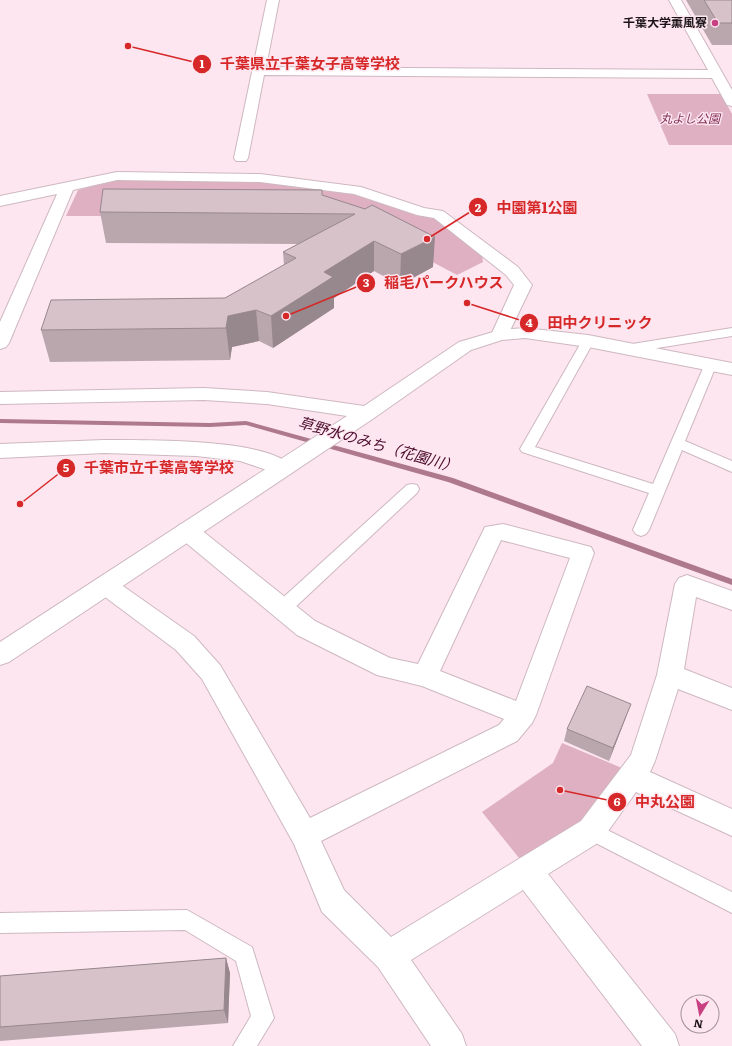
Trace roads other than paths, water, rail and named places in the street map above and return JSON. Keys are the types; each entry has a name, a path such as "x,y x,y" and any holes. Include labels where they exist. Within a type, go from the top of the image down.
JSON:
{"street":[{"path":"241,158 273,0"},
{"path":"675,0 732,102"},
{"path":"259,71 716,74"},
{"path":"0,201 117,176 260,178 356,190 422,212 438,214 512,271 523,285 500,335"},
{"path":"0,343 5,319 67,187"},
{"path":"0,655 290,462 367,414 465,346 500,335 525,333 588,342 732,369"},
{"path":"0,398 204,394 267,398 367,414"},
{"path":"0,451 64,446 124,446 216,450 290,462"},
{"path":"187,531 306,628 386,668 424,676 523,716"},
{"path":"304,835 508,733 523,716 583,553 503,532 493,533 424,676"},
{"path":"389,956 591,831 642,761 670,675 687,584 732,601"},
{"path":"105,585 185,643 211,672 304,835 333,901 389,956 450,1046"},
{"path":"670,675 732,699"},
{"path":"631,776 732,823"},
{"path":"526,870 663,1046"}],"lane":[{"path":"626,349 732,332"},
{"path":"588,342 527,449 658,491"},
{"path":"641,530 710,366"},
{"path":"678,443 732,467"},
{"path":"283,608 412,489"},
{"path":"591,831 732,903"},
{"path":"0,923 187,920 245,954 263,1018 244,1046"}],"waterway":[{"name":"草野水のみち（花園川）","path":"0,421 210,425 246,423 450,480 732,582"}],"place":[{"name":"千葉大学薫風寮","path":"715,23"},
{"name":"千葉県立千葉女子高等学校","path":"128,46"},
{"name":"中園第1公園","path":"427,239"},
{"name":"田中クリニック","path":"467,303"},
{"name":"稲毛パークハウス","path":"286,316"},
{"name":"千葉市立千葉高等学校","path":"20,504"},
{"name":"中丸公園","path":"560,790"}],"park label":[{"name":"丸よし公園","path":"690,119"}]}
